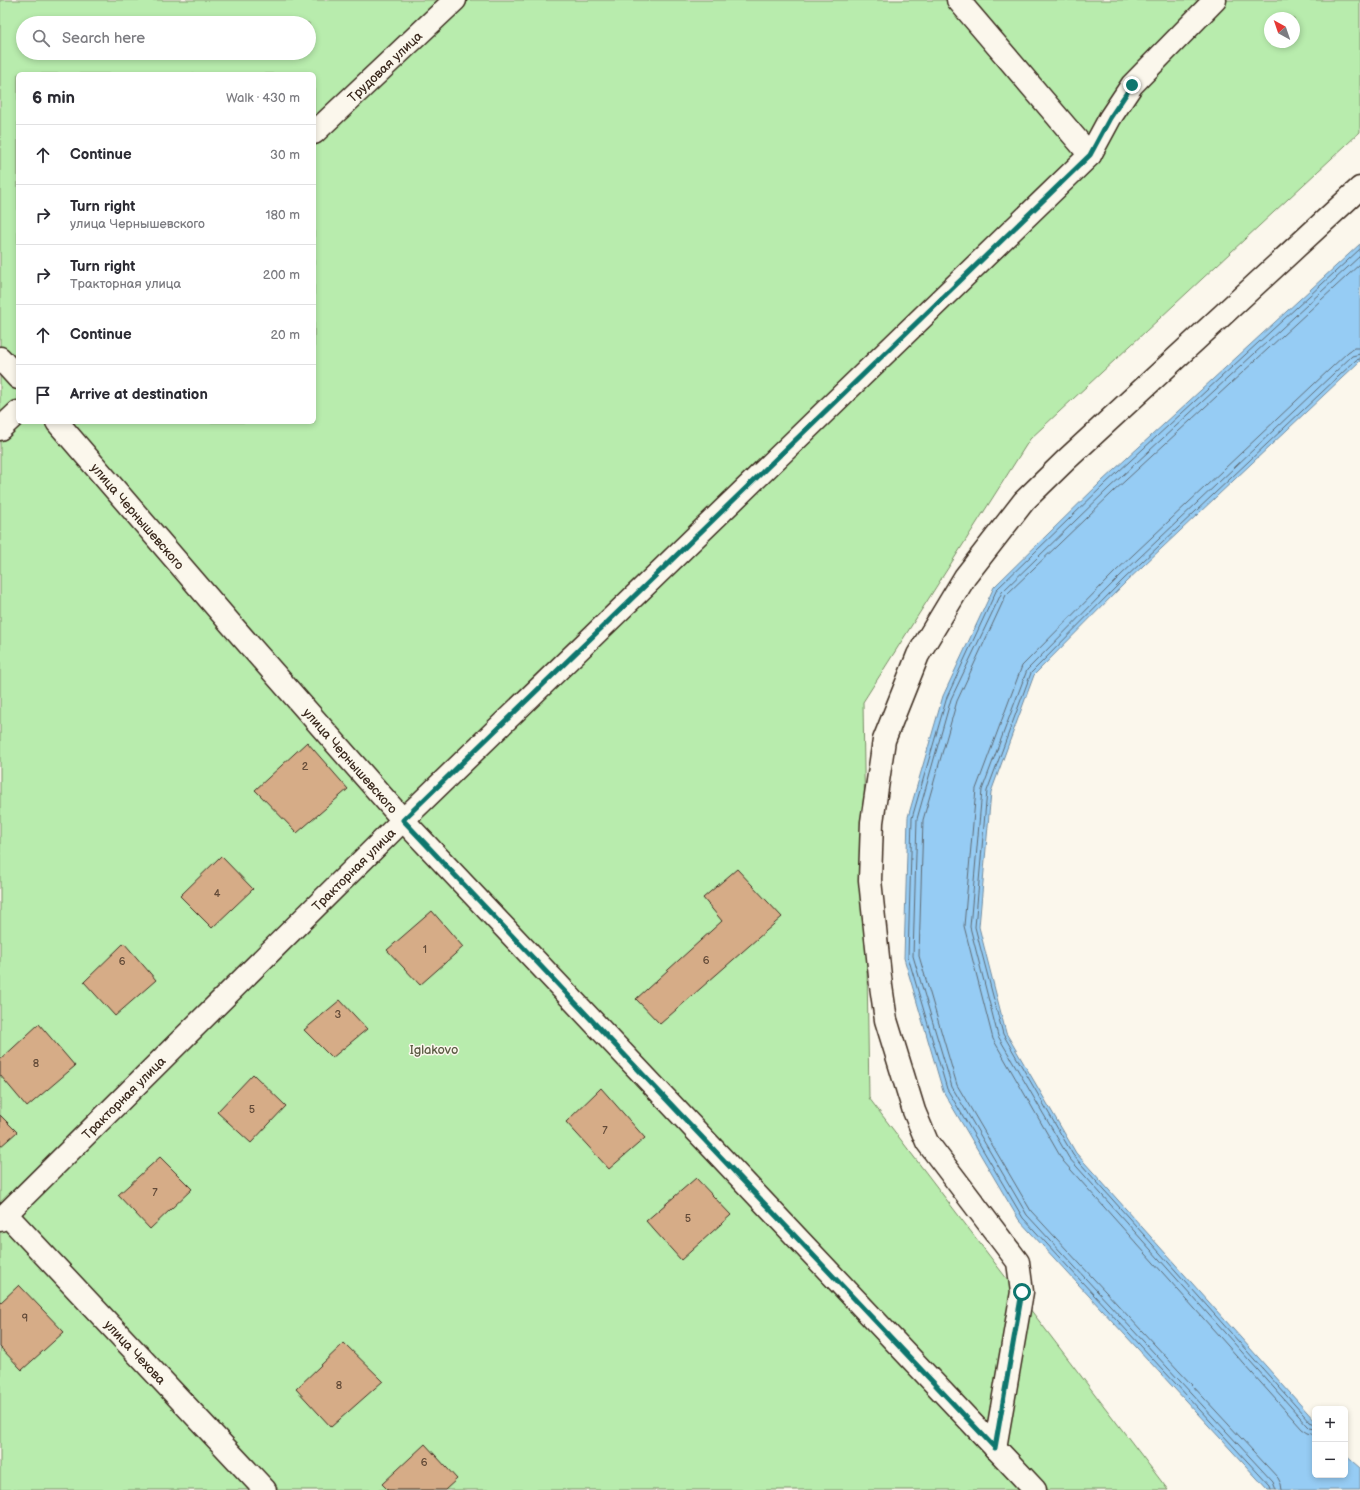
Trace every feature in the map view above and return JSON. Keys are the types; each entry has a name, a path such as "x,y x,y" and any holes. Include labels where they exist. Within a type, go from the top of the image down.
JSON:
{"street":[{"name":"Трудовая улица","path":"316,131 455,0"},
{"path":"958,0 1090,155"},
{"name":"Тракторная улица","path":"3,1217 403,820 1090,155 1110,118 1132,85 1215,0"},
{"path":"995,1448 1022,1292 1018,1262 927,1142 914,1111 886,1020 870,880 872,822 884,740 918,655 965,577 1024,501 1066,460 1360,188"},
{"path":"0,358 16,376"},
{"path":"0,429 16,414"},
{"name":"улица Чернышевского","path":"59,424 235,629 403,820 1035,1490"},
{"name":"улица Чехова","path":"3,1217 265,1490"}],"green space":[{"name":"Iglakovo","path":"0,0 1360,0 1360,132 1030,439 863,702 869,1098 1168,1490 0,1490"}],"water":[{"path":"1360,244 1360,361 1126,582 1034,675 991,792 979,927 1006,1033 1076,1153 1312,1418 1312,1478 1348,1478 1348,1458 1360,1468 1360,1490 1268,1490 1019,1220 943,1091 904,958 908,817 943,696 994,587 1102,481"}],"building":[{"path":"307,742 348,789 297,833 255,790"},
{"path":"221,856 253,889 212,928 180,896"},
{"path":"737,869 782,917 660,1024 636,999 722,921 703,898"},
{"path":"432,911 463,947 420,985 387,950"},
{"path":"124,943 156,980 115,1016 84,982"},
{"path":"340,1000 367,1029 332,1058 304,1030"},
{"path":"39,1024 75,1066 27,1107 0,1075 0,1060"},
{"path":"253,1074 286,1106 251,1143 217,1112"},
{"path":"601,1088 645,1138 609,1169 566,1122"},
{"path":"0,1115 17,1132 0,1147"},
{"path":"160,1157 192,1189 150,1229 118,1195"},
{"path":"696,1178 731,1215 681,1260 646,1221"},
{"path":"19,1285 64,1332 22,1370 0,1347 0,1303"},
{"path":"344,1343 383,1381 331,1427 296,1389"},
{"path":"425,1444 457,1479 445,1490 388,1490 382,1484"}],"route":[{"path":"1022,1292 995,1448 403,820 1090,155 1110,118 1132,85"}]}
